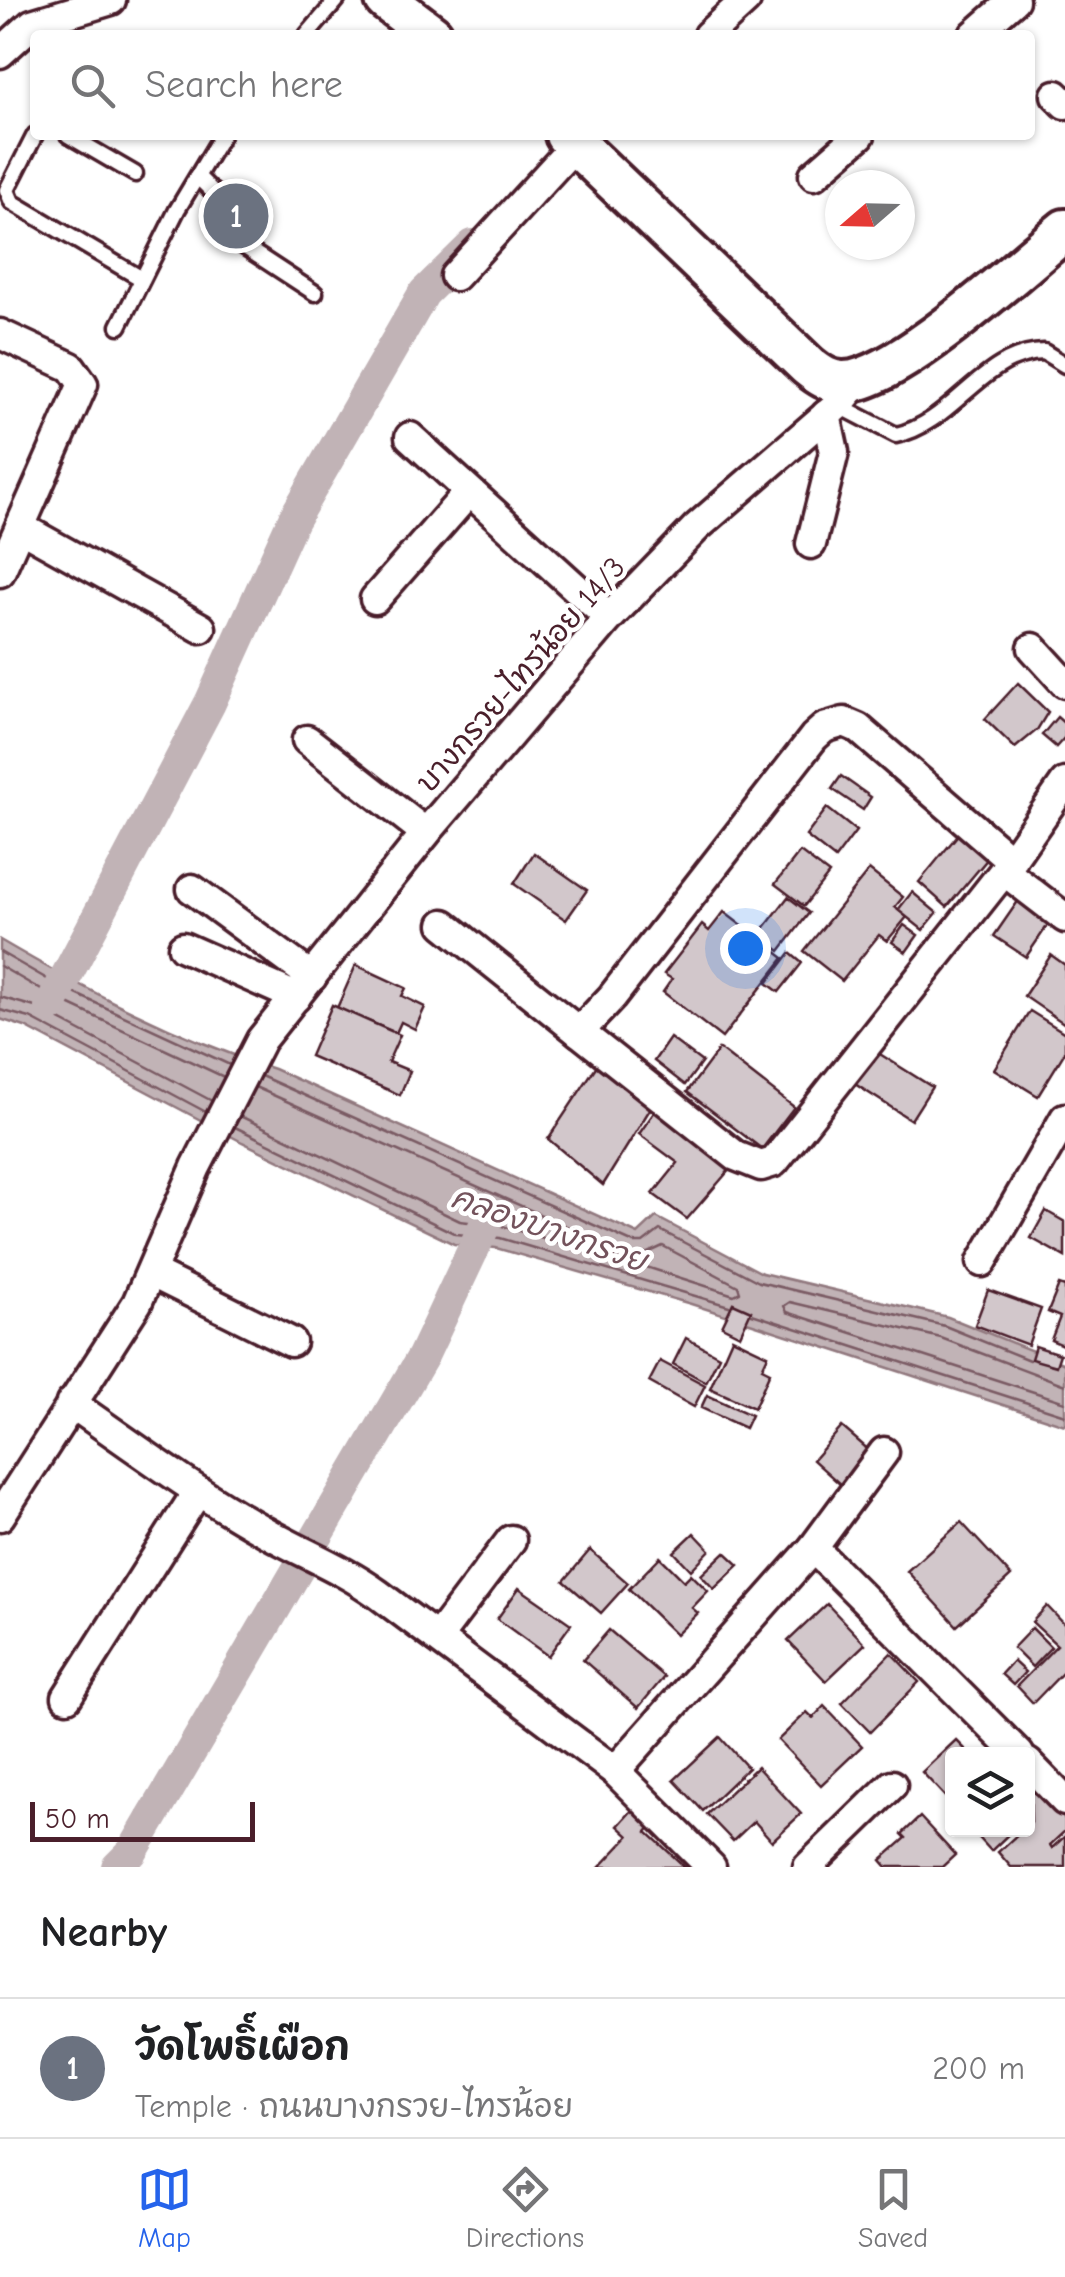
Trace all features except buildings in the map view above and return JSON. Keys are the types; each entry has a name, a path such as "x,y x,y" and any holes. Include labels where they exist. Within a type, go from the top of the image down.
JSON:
{"main road":[{"path":"398,3 427,30"},
{"path":"582,141 808,366 832,380 841,400 894,364 1065,230"}],"street":[{"path":"0,52 32,24 110,0"},
{"path":"713,30 746,0"},
{"path":"980,30 1014,0"},
{"path":"814,175 854,140"},
{"path":"455,276 582,141"},
{"path":"0,334 71,367 83,384 0,572"},
{"path":"812,544 834,452 841,400"},
{"name":"บางกรวย-ไทรน้อย 14/3","path":"0,1516 152,1273 196,1167 261,1040 426,833 609,618 697,526 841,400"},
{"path":"410,438 609,618"},
{"path":"375,599 468,493"},
{"path":"20,527 201,628"},
{"path":"1033,648 1065,682"},
{"path":"579,1032 612,997 814,737 834,724 858,728 1065,918"},
{"path":"306,740 426,833"},
{"path":"444,924 736,1156 761,1166 774,1162 1008,866 1065,783"},
{"path":"192,888 304,987"},
{"path":"182,947 304,987"},
{"path":"982,1262 1065,1118"},
{"path":"152,1273 292,1342"},
{"path":"71,1403 198,1490 294,1546 343,1569 615,1771 711,1867"},
{"path":"615,1771 813,1548 884,1452"},
{"path":"67,1697 198,1490"},
{"path":"437,1638 511,1540"},
{"path":"813,1548 1012,1747"},
{"path":"1035,1770 1065,1802"},
{"path":"808,1867 892,1785"}],"lane":[{"path":"311,30 337,0"},
{"path":"32,140 7,190 12,202 142,280"},
{"path":"77,140 136,174"},
{"path":"118,326 219,140"},
{"path":"198,177 217,196 225,234 315,293"},
{"path":"841,400 896,435 931,420 996,367 1024,352 1044,352 1065,365"}],"water":[{"name":"คลองบางกรวย","path":"0,940 168,1028 274,1069 638,1234 656,1217 762,1273 948,1317 1065,1364 1065,1425 691,1304 496,1248 454,1244 242,1142 25,1027 0,1019"}],"waterway":[{"path":"50,1007 210,703 293,520 424,293 473,245"},
{"name":"คลองบางกรวย","path":"117,1867 132,1852 423,1356 490,1214"}],"place":[{"name":"วัดโพธิ์เผือก","path":"236,216"}]}
